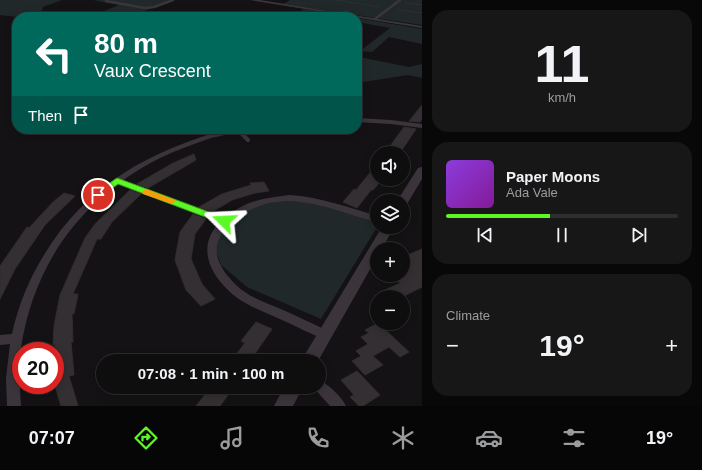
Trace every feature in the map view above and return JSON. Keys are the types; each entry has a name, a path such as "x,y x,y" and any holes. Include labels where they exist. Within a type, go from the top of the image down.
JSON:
{"street":[{"path":"252,0 327,12"},
{"path":"362,17 422,27"},
{"path":"362,120 422,126"},
{"path":"14,406 14,364 17,338 25,304 40,268 62,235 91,200 117,181 145,163 177,148 198,139 218,134"},
{"path":"407,194 422,170"},
{"path":"324,334 250,300 232,288 216,270 210,254 212,240 224,221 235,213 261,201 288,198 313,200 370,217"},
{"path":"313,354 384,234"},
{"path":"0,340 17,338"},
{"path":"326,393 339,406"},
{"path":"283,406 290,394"}],"lane":[{"path":"106,1 145,8 154,7 173,0"},
{"path":"375,19 400,0"},
{"path":"242,134 248,140"},
{"path":"117,181 224,221"}],"shaded area":[{"path":"0,0 62,0 43,7 42,12 12,12 12,16 0,15"},
{"path":"93,0 174,0 144,11 149,12 102,12 119,5"},
{"path":"290,0 422,0 422,25 362,16 362,12 336,12 283,4"},
{"path":"304,9 322,12 300,12"},
{"path":"362,19 422,29 422,44 389,37 372,52 362,51 362,49 390,28 362,23"},
{"path":"362,58 409,67 422,64 422,78 408,75 362,82"},
{"path":"280,201 314,202 370,220 370,234 373,234 321,319 247,287 221,265 214,245 230,220 253,207"}],"building":[{"path":"422,105 422,119 420,122 409,121"},
{"path":"404,127 416,129 405,146 390,146"},
{"path":"194,154 196,160 148,188 137,184 173,163"},
{"path":"370,173 370,186 377,186 371,190 357,208 343,202 354,189 356,190"},
{"path":"264,182 269,191 255,193 232,200 212,212 199,207 222,194 251,185 250,183"},
{"path":"130,190 141,194 112,222 101,239 97,239 73,294 78,294 74,314 72,314 73,342 71,342 74,375 69,376 78,406 61,406 57,394 64,394 64,342 53,342 54,326 60,295 85,238 95,224"},
{"path":"64,193 75,196 45,225 15,269 0,299 0,266 27,227 29,228 53,202"},
{"path":"193,214 206,219 195,234 191,259 202,284 215,299 201,306 186,290 175,260 180,232"},
{"path":"422,249 422,287 410,293 410,290 385,290 400,283 399,282 410,282 410,254"},
{"path":"256,322 272,329 255,354 236,354 245,343 241,341"},
{"path":"370,327 370,330 385,330 409,352 400,357 389,347 373,356 383,365 365,375 352,361 361,356 356,351 368,344 361,337 369,333 365,330"},
{"path":"357,371 380,395 363,406 359,406 350,397 354,395 341,380"},
{"path":"205,394 229,394 220,406 196,406"}],"slow traffic":[{"path":"146,192 172,201"}],"route":[{"path":"98,195 117,181 224,221"}]}
